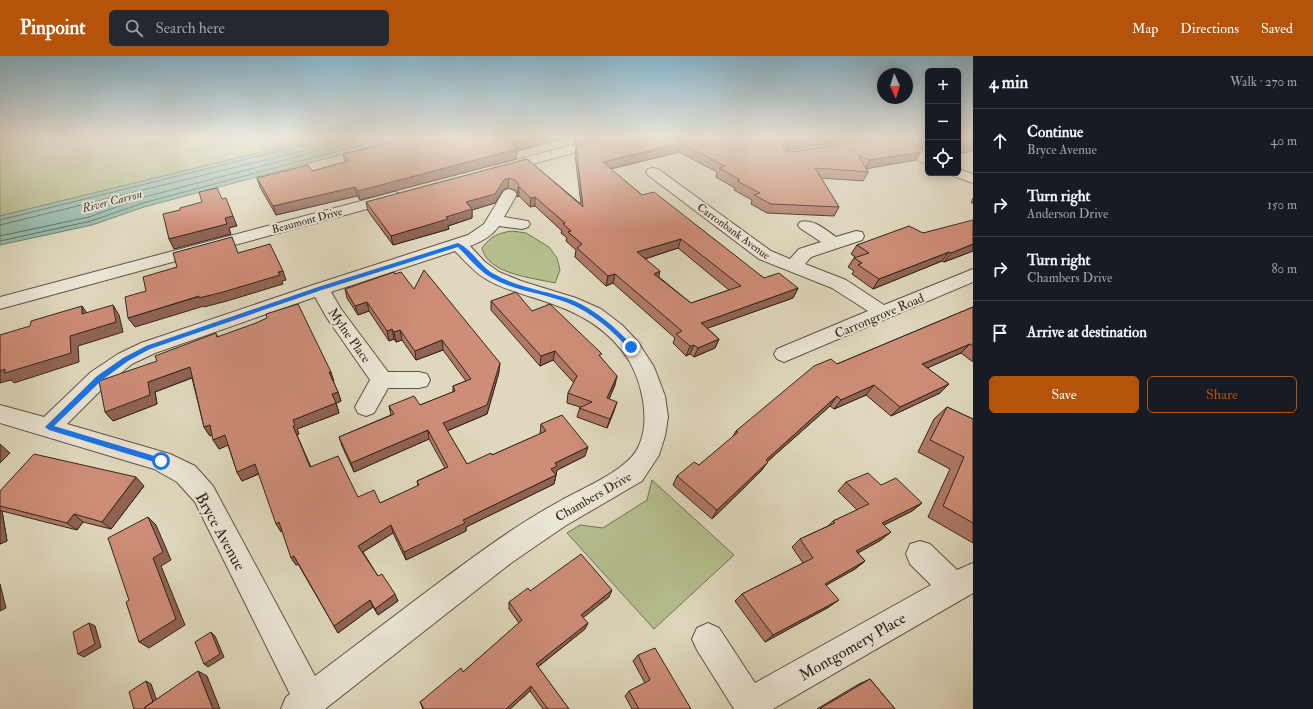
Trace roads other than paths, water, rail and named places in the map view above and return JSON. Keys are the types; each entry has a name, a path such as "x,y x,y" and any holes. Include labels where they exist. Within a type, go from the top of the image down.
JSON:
{"street":[{"path":"487,172 500,168"},
{"name":"Carronbank Avenue","path":"653,172 765,255 840,284 883,313"},
{"path":"961,174 973,179"},
{"name":"Beaumont Drive","path":"0,303 412,192"},
{"path":"49,427 100,378 125,359 177,337 474,239 490,227 495,221 509,194"},
{"path":"495,221 522,224"},
{"path":"806,225 834,243"},
{"path":"793,267 805,253 856,236"},
{"name":"Chambers Drive","path":"304,705 501,553 556,517 633,473 647,455 653,436 656,417 654,396 643,367 631,347 615,330 594,314 570,302 514,285 493,276 458,245"},
{"name":"Carrongrove Road","path":"784,354 973,275"},
{"name":"Mylne Place","path":"320,289 334,313 382,380"},
{"path":"366,407 382,380 419,380"},
{"name":"Bryce Avenue","path":"0,414 49,427 161,461 186,474 204,494 304,705"},
{"name":"Montgomery Place","path":"752,706 963,582 920,554"},
{"path":"708,639 752,706"}],"water":[{"name":"River Carron","path":"194,168 289,168 144,207 92,225 0,245 0,216"}]}
